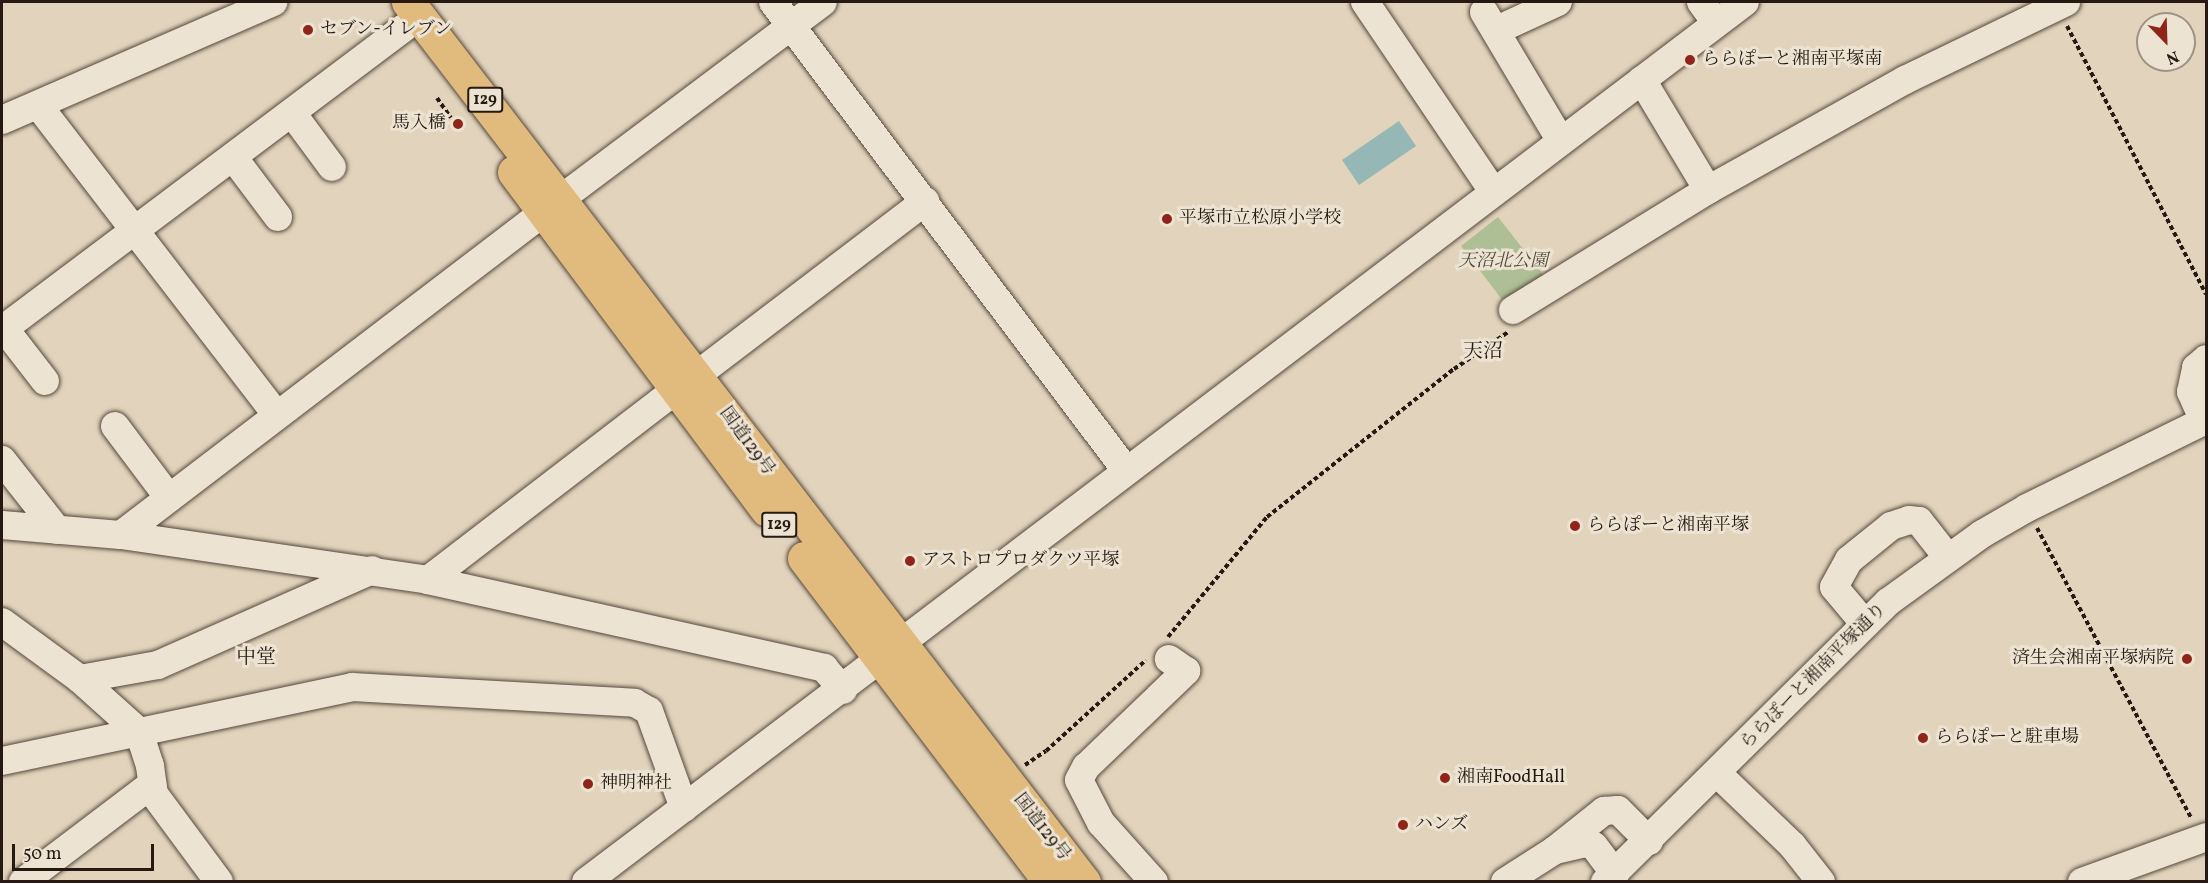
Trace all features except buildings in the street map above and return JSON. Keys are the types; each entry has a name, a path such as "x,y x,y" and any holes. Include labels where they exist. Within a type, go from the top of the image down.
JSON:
{"highway":[{"name":"国道129号","path":"386,2 407,14 687,382 891,653 1050,882"},
{"name":"国道129号","path":"891,653 1084,882"}],"street":[{"path":"2,120 273,2"},
{"path":"773,2 1125,469"},
{"path":"121,535 823,2"},
{"path":"1366,2 1493,191"},
{"path":"1558,2 1490,21 1561,141"},
{"path":"586,882 843,690 1125,469 1642,80 1708,12 1745,2"},
{"path":"1513,320 1708,190 1905,80 2066,12"},
{"path":"45,381 3,329 292,113 407,14"},
{"path":"1642,80 1708,190"},
{"path":"38,105 277,415"},
{"path":"292,113 333,167"},
{"path":"233,158 278,217"},
{"path":"428,580 925,201"},
{"path":"2205,420 2191,392 2196,368 2206,359"},
{"name":"ららぽーと湘南平塚通り","path":"1610,878 1718,774 1865,624 1948,558 2037,503 2205,420"},
{"path":"115,426 169,498"},
{"path":"2,460 57,530"},
{"path":"1865,624 1834,587 1849,560 1891,526 1909,519 1919,521 1948,558"},
{"path":"2,525 121,535 428,580 824,668 843,690"},
{"path":"81,679 158,665 372,570"},
{"path":"2,622 81,679 139,732 154,794 219,882"},
{"path":"1154,882 1101,823 1079,780 1086,767 1186,671 1160,654"},
{"path":"2,761 352,687 634,703 649,711 684,808"},
{"path":"1718,774 1792,845 1821,882"},
{"path":"23,882 152,784"},
{"path":"1505,882 1555,850 1577,829 1610,809 1618,810 1649,841"},
{"path":"2082,882 2203,839"},
{"path":"1555,850 1585,843 1594,846 1610,878"}],"path":[{"path":"2066,12 2160,208 2206,294"},
{"path":"437,98 451,118"},
{"path":"1019,769 1046,751 1160,654 1267,517 1513,320"},
{"path":"2034,522 2203,839"}],"green space":[{"name":"天沼北公園","path":"1498,217 1545,277 1507,306 1461,246"}],"water":[{"path":"1399,121 1416,146 1359,185 1342,160"}],"place":[{"name":"セブン-イレブン","path":"308,30"},
{"name":"ららぽーと湘南平塚南","path":"1690,60"},
{"name":"馬入橋","path":"458,124"},
{"name":"平塚市立松原小学校","path":"1167,219"},
{"name":"ららぽーと湘南平塚","path":"1575,526"},
{"name":"アストロプロダクツ平塚","path":"910,561"},
{"name":"済生会湘南平塚病院","path":"2187,659"},
{"name":"ららぽーと駐車場","path":"1923,738"},
{"name":"湘南FoodHall","path":"1445,778"},
{"name":"神明神社","path":"588,784"},
{"name":"ハンズ","path":"1403,825"}],"district":[{"name":"天沼","path":"1483,352"},
{"name":"中堂","path":"256,658"}]}
